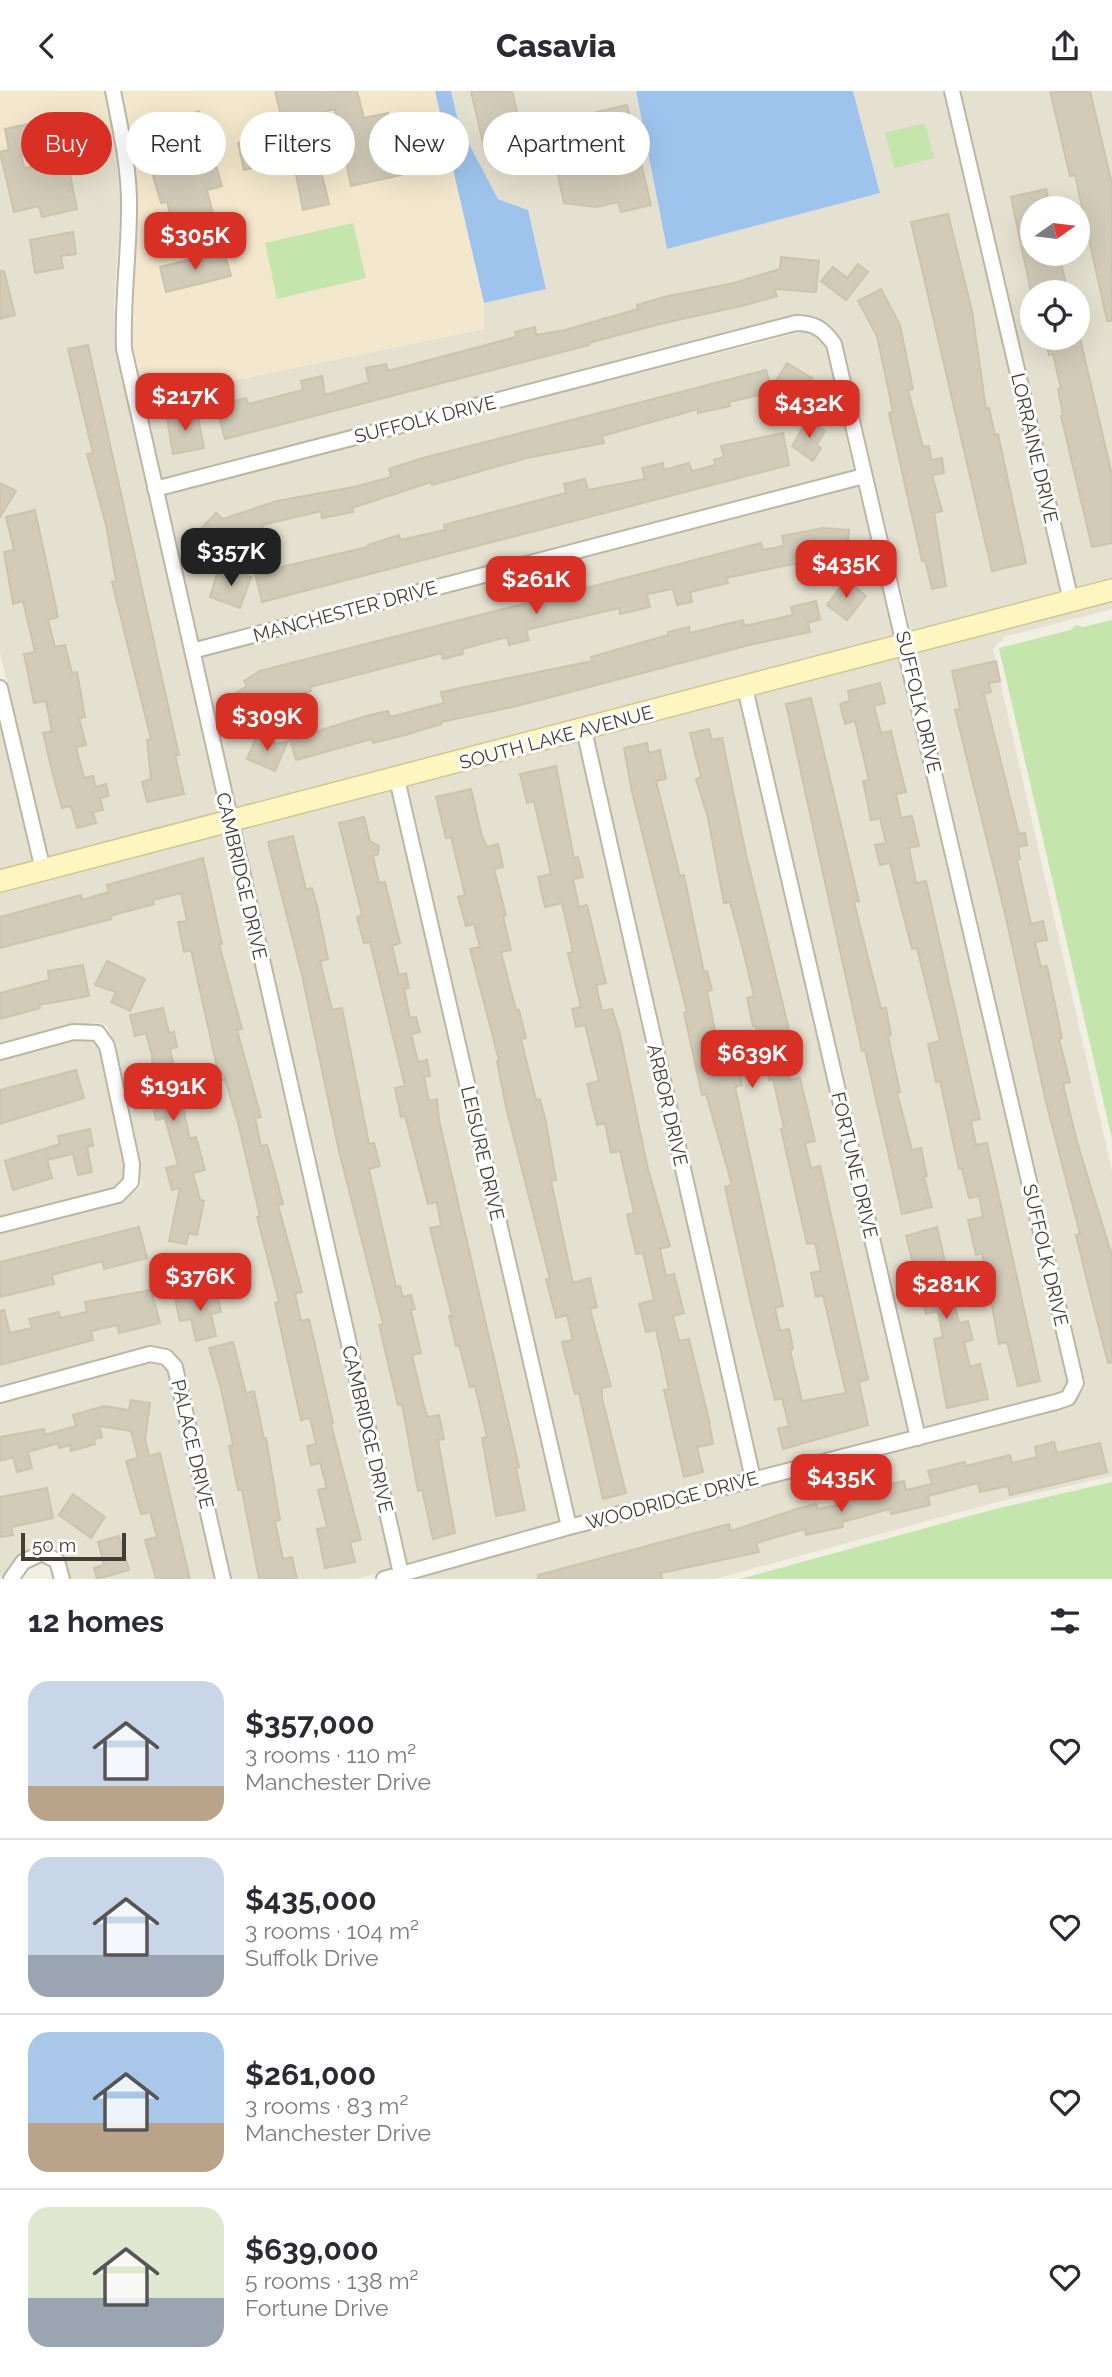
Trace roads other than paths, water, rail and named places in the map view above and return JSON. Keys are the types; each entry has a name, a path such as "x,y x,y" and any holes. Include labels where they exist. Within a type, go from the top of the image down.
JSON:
{"street":[{"name":"CAMBRIDGE DRIVE","path":"113,91 123,141 129,198 122,305 124,349 401,1574"},
{"name":"LORRAINE DRIVE","path":"952,91 1071,601"},
{"name":"SUFFOLK DRIVE","path":"155,489 796,323 812,323 825,332 834,344 906,645 1076,1383"},
{"name":"MANCHESTER DRIVE","path":"192,651 864,476"},
{"name":"SOUTH LAKE AVENUE","path":"0,881 1112,590"},
{"path":"0,688 43,870"},
{"name":"FORTUNE DRIVE","path":"745,688 918,1438"},
{"name":"ARBOR DRIVE","path":"583,730 753,1479"},
{"name":"LEISURE DRIVE","path":"397,779 569,1527"},
{"path":"0,1052 73,1032 98,1033 107,1046 132,1164 131,1182 118,1195 0,1225"},
{"name":"PALACE DRIVE","path":"0,1395 150,1355 166,1357 176,1367 223,1579"},
{"name":"WOODRIDGE DRIVE","path":"383,1579 569,1527 1068,1398 1076,1383"},
{"path":"11,1579 23,1562 41,1553 57,1562 62,1579"}],"water":[{"path":"435,91 451,91 456,112 440,112"},
{"path":"636,91 853,91 880,193 667,249 650,162 650,112 640,112"},
{"path":"469,144 498,199 528,210 546,289 484,303 454,175 469,175"}]}
